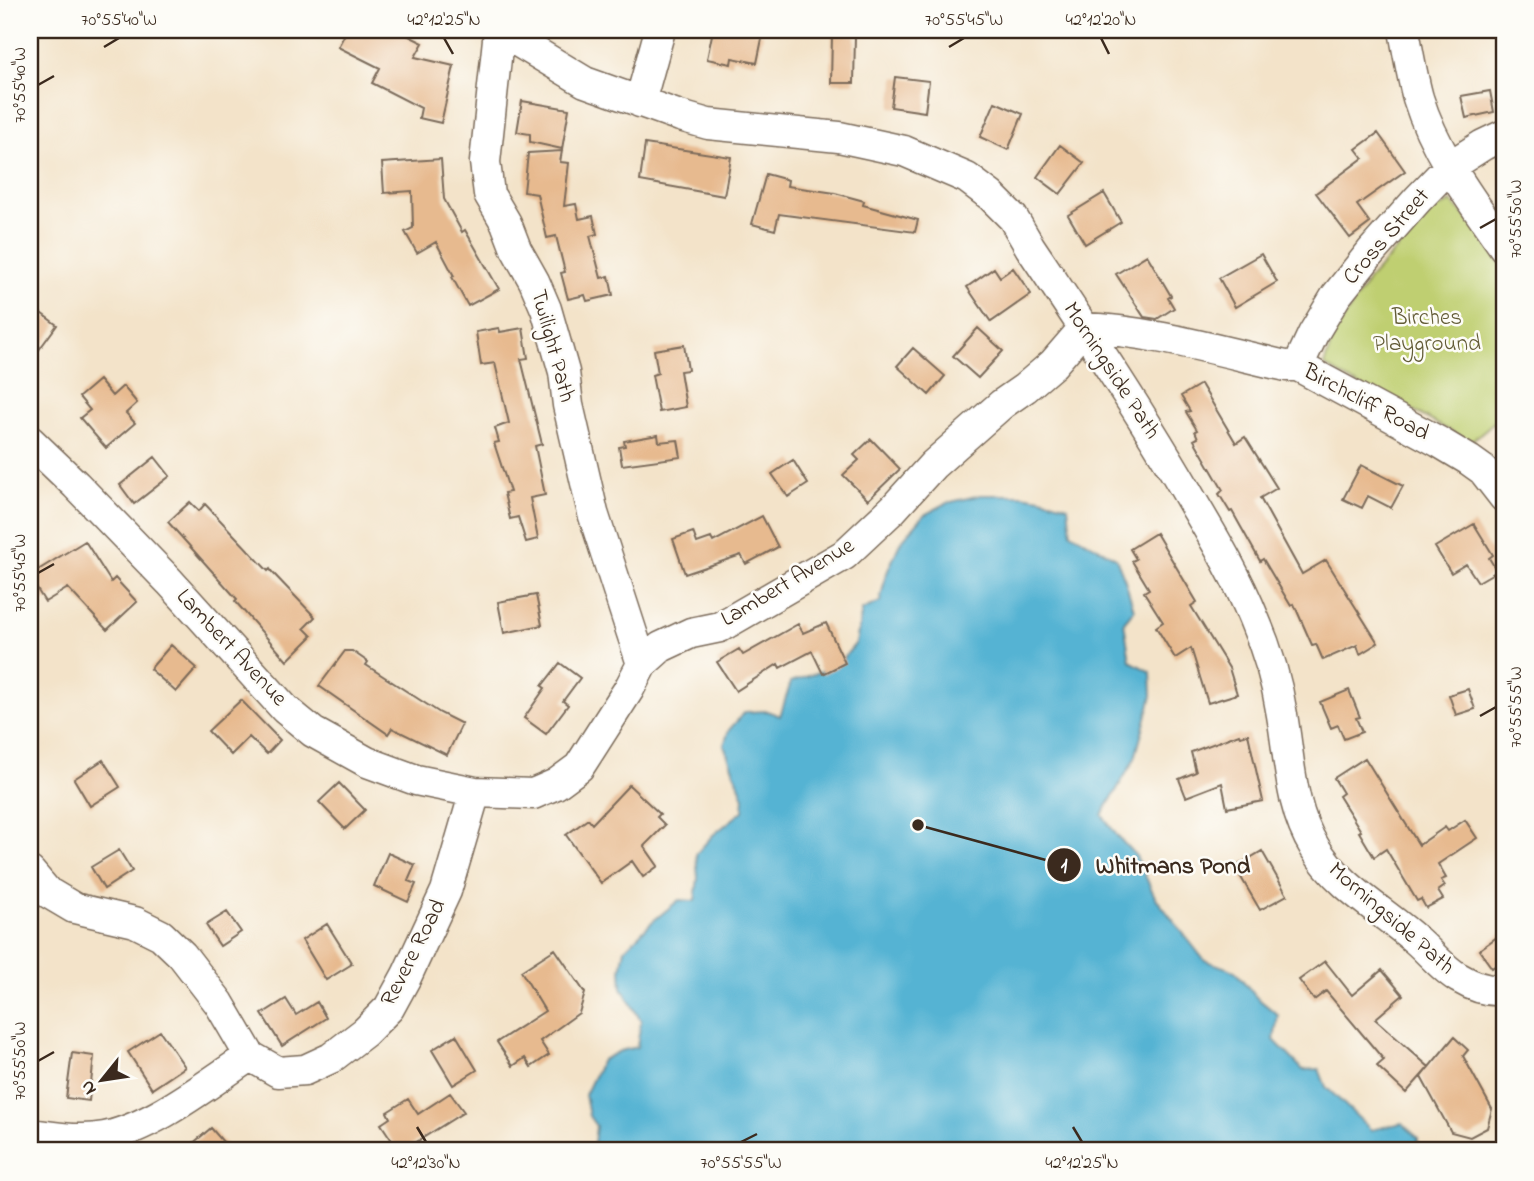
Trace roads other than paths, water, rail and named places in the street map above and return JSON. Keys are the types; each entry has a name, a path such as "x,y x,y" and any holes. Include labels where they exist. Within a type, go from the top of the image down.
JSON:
{"street":[{"name":"Morningside Path","path":"499,30 585,82 640,102 708,124 839,136 891,148 967,178 991,196 1013,218 1167,456 1238,580 1270,662 1282,711 1292,791 1312,845 1345,884 1415,939 1457,977 1490,988"},
{"name":"Twilight Path","path":"499,30 485,162 489,194 506,223 546,309 564,372 568,405 593,513 642,664"},
{"path":"640,102 660,30"},
{"path":"1404,30 1419,99 1438,144 1504,247"},
{"name":"Cross Street","path":"1298,366 1336,296 1410,208 1450,166 1504,135"},
{"name":"Lambert Avenue","path":"30,441 170,582 285,709 313,732 367,762 416,780 475,792 533,794 556,784 579,767 642,664 661,647 691,633 720,626 844,555 893,509 933,465 1002,404 1053,365 1084,328"},
{"name":"Birchcliff Road","path":"1084,328 1112,329 1169,339 1286,366 1298,366 1469,460 1483,470 1504,497"},
{"name":"Revere Road","path":"250,1056 278,1072 305,1070 331,1058 365,1032 388,1007 407,975 446,891 475,792"},
{"path":"30,872 47,892 74,908 135,922 161,935 182,955 219,1003 250,1056 161,1114 127,1130 103,1137 76,1139 30,1134"}],"water":[{"path":"981,495 1022,495 1068,506 1071,533 1116,558 1134,610 1124,622 1130,661 1151,672 1152,696 1135,758 1102,815 1136,856 1155,897 1204,960 1235,971 1256,997 1278,1015 1274,1040 1303,1070 1319,1069 1326,1087 1371,1130 1402,1123 1418,1138 1418,1151 593,1151 596,1126 589,1116 585,1095 602,1060 620,1051 637,1047 641,1021 622,988 621,970 625,949 679,900 695,901 698,878 696,854 713,835 743,811 744,798 724,745 729,730 745,712 767,711 780,716 791,682 837,666 856,643 862,610 880,602 886,575 900,543 924,515 947,503"}],"place":[{"name":"Whitmans Pond","path":"918,825"}],"park label":[{"name":"Birches Playground","path":"1427,331"}]}
